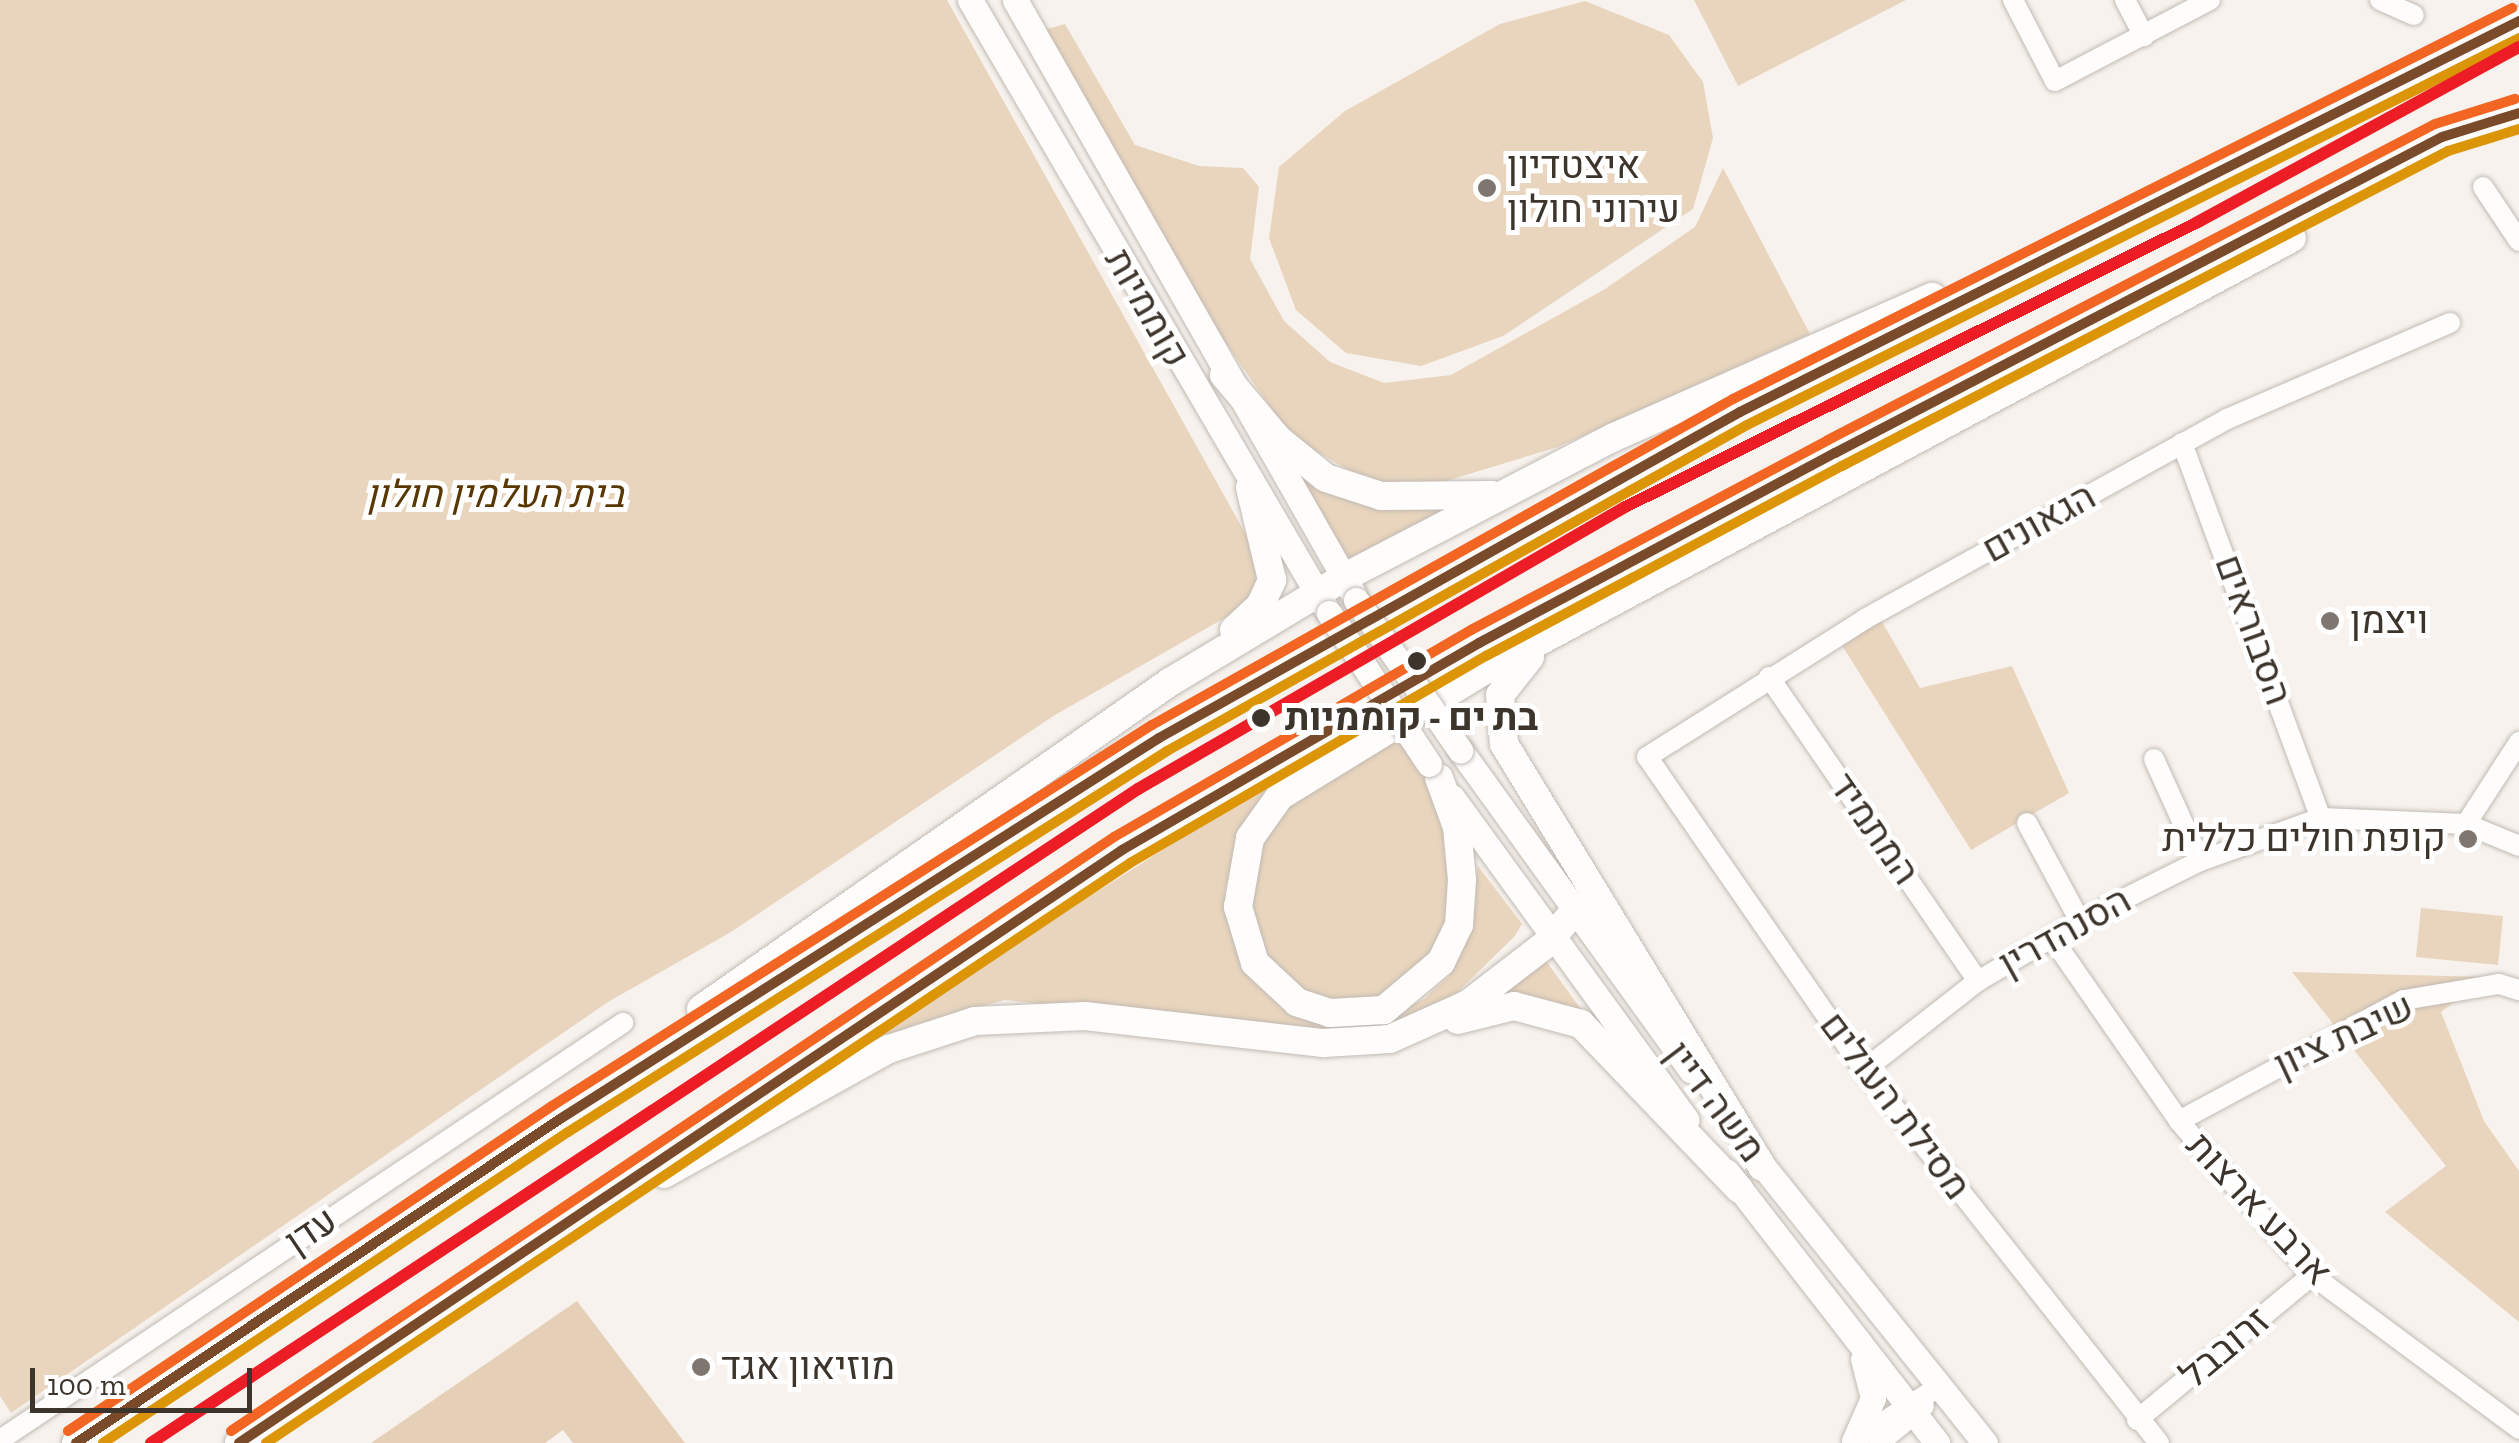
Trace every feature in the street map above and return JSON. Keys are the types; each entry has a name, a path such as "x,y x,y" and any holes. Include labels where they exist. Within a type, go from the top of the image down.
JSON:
{"highway":[{"path":"76,1443 560,1118 1159,738 1488,548 1740,412 2519,21"},
{"path":"1434,771 1457,827 1462,880 1458,926 1441,962 1384,1010 1330,1013 1296,1002 1255,964 1239,921 1240,872 1266,810 1356,743 2518,114"},
{"path":"238,1443 1122,850 1479,643 2442,137 2518,114"},
{"path":"1170,682 1350,589 1498,494 2282,142"},
{"path":"1224,375 1278,440 1326,478 1381,496 1498,494"},
{"path":"560,1118 772,954 1170,682 1267,596 1270,562 1250,488"},
{"path":"1618,600 1515,671 1500,695 1499,729 1762,1166"},
{"path":"1390,1039 1468,1004 1551,938 1573,913"},
{"path":"518,1255 941,1028 1056,1014 1323,1043 1390,1039 1500,1007 1565,1015 1597,1037 1739,1189"}],"main road":[{"name":"קוממיות","path":"970,0 1250,488 1434,771"},
{"name":"קוממיות","path":"1015,0 1224,375 1350,589 1460,750"},
{"name":"משה דיין","path":"1460,750 1573,913 1762,1166 1985,1443"},
{"name":"משה דיין","path":"1434,771 1551,938 1858,1345 1937,1443"},
{"path":"1858,1345 1872,1398 1861,1442"}],"street":[{"path":"2014,0 2055,81 2210,0"},
{"path":"2125,0 2144,36"},
{"path":"2380,0 2414,15"},
{"path":"2483,187 2519,241"},
{"name":"הגאונים","path":"1646,757 1769,677 2182,443 2450,323"},
{"name":"הסבוראים","path":"2182,443 2321,818"},
{"name":"המתמיד","path":"1769,677 1978,980"},
{"path":"2466,824 2519,742"},
{"name":"מסילת העולים","path":"1646,757 1864,1070 2159,1443"},
{"path":"2154,759 2200,861"},
{"name":"הסנהדרין","path":"1864,1070 1978,980 2080,921 2200,861 2321,818 2466,824 2519,846"},
{"path":"2028,822 2080,921"},
{"name":"ארבע ארצות","path":"2052,938 2179,1121 2312,1275 2512,1433"},
{"name":"שיבת ציון","path":"2179,1121 2404,1000 2499,984 2519,990"},
{"name":"עדן","path":"0,1440 622,1023"},
{"name":"זרובבל","path":"2138,1420 2312,1275"},
{"path":"1861,1442 1940,1386"}],"green space":[{"name":"בית העלמין חולון","path":"0,0 947,0 1263,565 1262,590 1242,608 1055,715 731,932 608,1002 11,1413 0,1396"},
{"path":"1694,0 1906,0 1738,86"},
{"name":"איצטדיון עירוני חולון","path":"1585,1 1669,35 1703,82 1713,138 1693,209 1503,336 1421,366 1346,353 1296,310 1269,238 1279,167 1345,111 1500,24"},
{"path":"1065,24 1135,145 1199,166 1243,168 1259,187 1250,259 1284,321 1330,362 1384,383 1451,375 1605,289 1695,227 1723,168 1810,334 1558,447 1436,484 1368,481 1291,437 1192,294 1043,30"},
{"path":"1283,453 1305,474 1477,496 1347,566"},
{"path":"1881,620 1920,688 2012,666 2069,793 1971,850 1841,644"},
{"path":"1393,735 1430,781 1448,829 1453,880 1443,942 1396,993 1349,1006 1286,984 1251,932 1249,874 1274,816"},
{"path":"1279,776 1247,823 1225,890 1238,955 1287,1009 1318,1024 1366,1026 1424,999 1449,976 1467,938 1478,866 1522,924 1514,937 1434,1015 1356,1037 1005,1000 914,1025 812,1073"},
{"path":"2421,908 2503,916 2498,965 2416,957"},
{"path":"1544,958 1588,1019 1536,997 1497,998"},
{"path":"2292,972 2487,977 2441,1012 2484,1121 2519,1171 2519,1322 2385,1212 2446,1166"}],"shaded area":[{"path":"577,1301 685,1443 573,1443 563,1430 545,1443 371,1443"}],"transit line":[{"path":"68,1431 552,1106 1152,725 1733,399 2512,8"},
{"path":"76,1443 560,1119 1159,738 1740,412 2519,21"},
{"path":"103,1443 568,1132 1167,751 1747,425 2519,38"},
{"path":"151,1443 1138,789 1625,507 2196,223 2519,47"},
{"path":"231,1431 1114,837 1471,630 1828,440 2435,124 2515,99"},
{"path":"239,1443 1122,850 1479,643 1835,453 2442,137 2519,113"},
{"path":"266,1443 1130,863 1486,656 1842,466 2448,151 2519,129"}],"place":[{"name":"איצטדיון עירוני חולון","path":"1487,188"},
{"name":"ויצמן","path":"2330,621"},
{"name":"בת ים - קוממיות","path":"1261,718"},
{"name":"קופת חולים כללית","path":"2468,839"},
{"name":"מוזיאון אגד","path":"701,1367"}]}
